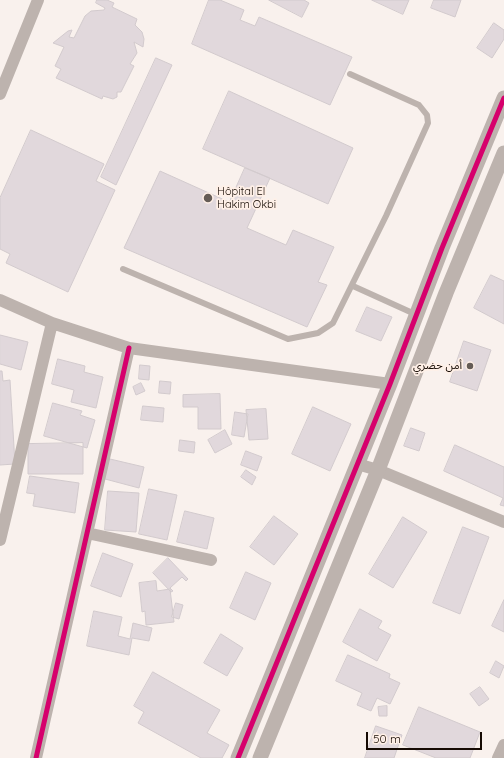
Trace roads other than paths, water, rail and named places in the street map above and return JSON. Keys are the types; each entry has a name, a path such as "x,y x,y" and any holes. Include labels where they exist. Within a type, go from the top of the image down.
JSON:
{"street":[{"path":"0,94 3,79 38,0"},
{"path":"238,758 504,98"},
{"path":"260,758 378,470 446,293 504,153"},
{"path":"0,300 52,323 129,348 390,384"},
{"path":"0,540 52,323"},
{"path":"36,758 129,348"},
{"path":"357,464 378,470 504,522"},
{"path":"87,533 211,560"},
{"path":"498,758 504,745"}],"lane":[{"path":"123,269 288,339 318,333 333,323 353,286 428,123 427,115 419,105 350,74"},
{"path":"353,286 417,315"}],"place":[{"name":"Hôpital El Hakim Okbi","path":"208,198"},
{"name":"أمن حضري","path":"470,366"}]}
